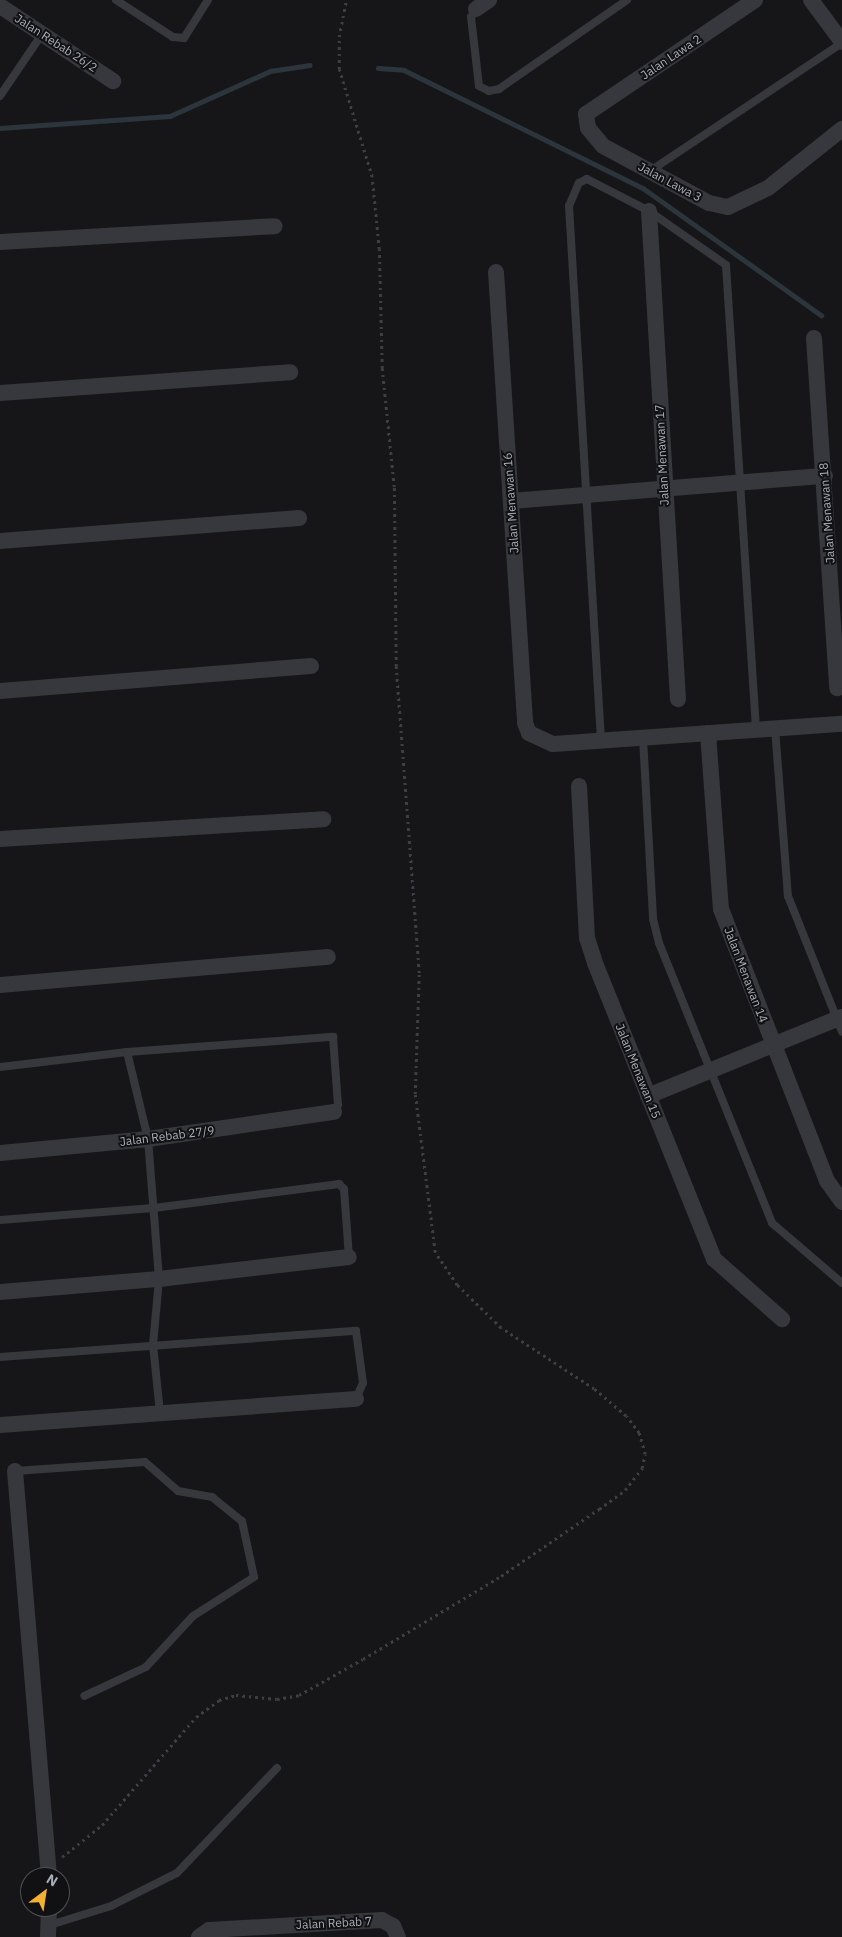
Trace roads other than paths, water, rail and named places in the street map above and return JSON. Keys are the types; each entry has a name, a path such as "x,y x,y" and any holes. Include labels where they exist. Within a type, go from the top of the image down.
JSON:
{"street":[{"name":"Jalan Lawa 2","path":"586,114 756,0"},
{"path":"811,0 842,42"},
{"name":"Jalan Rebab 26/2","path":"0,6 113,81"},
{"name":"Jalan Lawa 3","path":"586,114 588,128 603,146 709,203 728,207 768,188 842,129"},
{"name":"Jalan Menawan 17","path":"649,211 664,489 678,699"},
{"path":"0,242 275,226"},
{"name":"Jalan Menawan 16","path":"496,272 525,723 529,733 552,744 601,740"},
{"name":"Jalan Menawan 18","path":"814,338 825,476 837,688"},
{"path":"0,393 290,372"},
{"path":"511,501 825,476"},
{"path":"0,541 300,518"},
{"path":"0,691 311,666"},
{"path":"601,740 842,724"},
{"name":"Jalan Menawan 14","path":"708,733 719,899 827,1181 842,1202"},
{"name":"Jalan Menawan 15","path":"579,786 587,938 714,1259 782,1319"},
{"path":"0,838 323,819"},
{"path":"0,985 328,956"},
{"path":"648,1096 774,1046 840,1023"},
{"name":"Jalan Rebab 27/9","path":"0,1153 148,1140 334,1112"},
{"path":"0,1292 159,1279 349,1257"},
{"path":"0,1425 356,1399"},
{"path":"15,1471 49,1867"},
{"path":"49,1931 50,1917"},
{"name":"Jalan Rebab 7","path":"198,1937 209,1930 382,1920 393,1926 398,1937"}],"lane":[{"path":"116,0 173,37 184,38 208,0"},
{"path":"482,5 471,17 479,86 489,91 499,89 627,0"},
{"path":"0,96 42,34"},
{"path":"650,171 842,42"},
{"path":"601,740 569,206 579,183 586,179 649,211 726,265 742,483 756,730"},
{"path":"775,728 788,896 840,1023"},
{"path":"643,738 654,927 772,1223 842,1283"},
{"path":"0,1067 127,1052 333,1038 338,1105 334,1112"},
{"path":"127,1052 148,1140 159,1279 153,1345 160,1413"},
{"path":"0,1220 154,1208 339,1184 344,1188 349,1257"},
{"path":"0,1357 356,1331 363,1383 356,1399"},
{"path":"15,1471 146,1462 178,1491 220,1501 242,1521 254,1577 192,1616 146,1667 84,1696"},
{"path":"49,1931 111,1906 177,1873 277,1768"}],"waterway":[{"path":"0,128 170,116 270,71 310,65"},
{"path":"378,68 404,70 643,188 821,315"}]}
